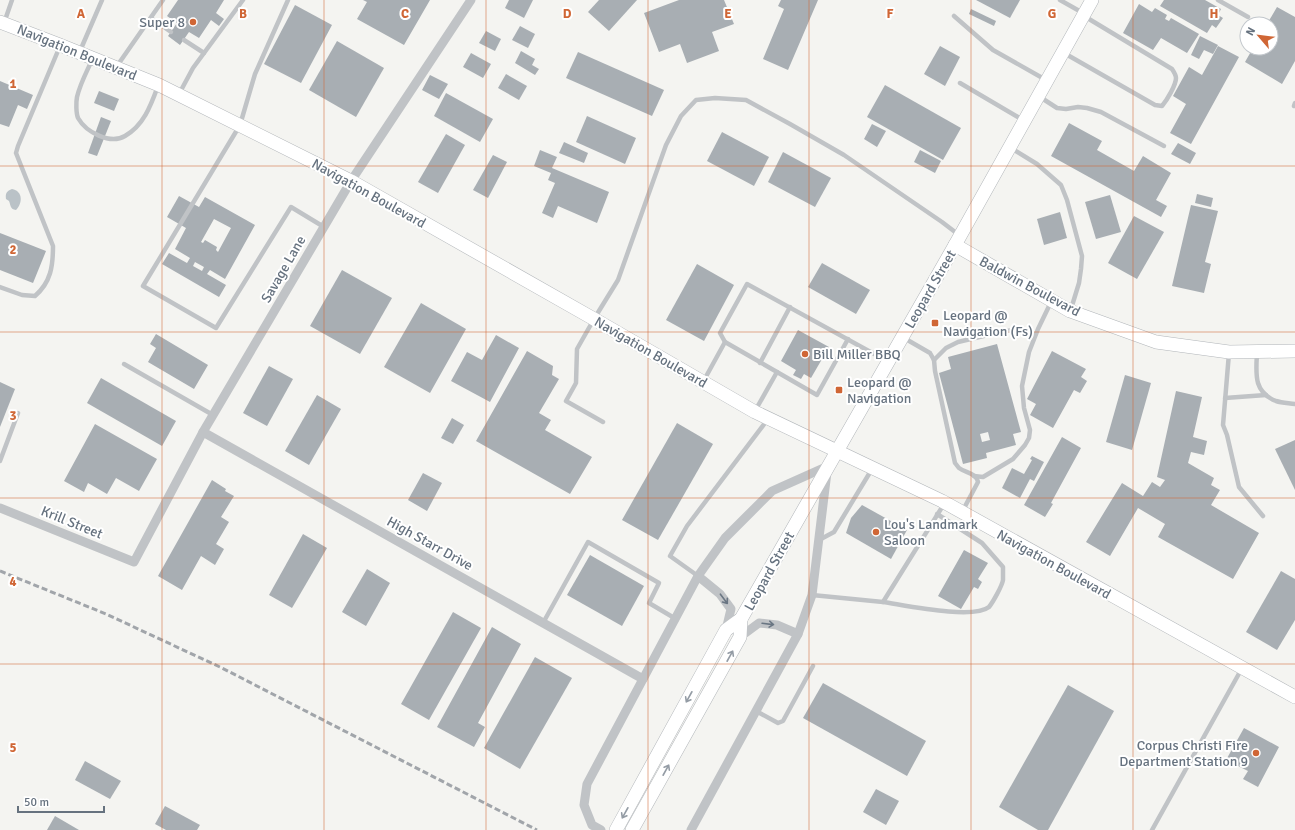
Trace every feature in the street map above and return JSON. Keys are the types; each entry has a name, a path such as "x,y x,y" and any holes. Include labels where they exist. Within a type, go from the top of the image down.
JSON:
{"main road":[{"name":"Leopard Street","path":"616,830 726,630 741,619 958,240 1092,0"},
{"name":"Navigation Boulevard","path":"2,23 93,58 179,94 351,181 755,412 873,469 941,509 962,513 1295,698"},
{"name":"Baldwin Boulevard","path":"958,240 1070,311 1156,342 1229,352 1295,350"},
{"name":"Leopard Street","path":"632,830 740,637 741,619"}],"street":[{"name":"Savage Lane","path":"134,562 203,432 351,181 471,0"},
{"name":"High Starr Drive","path":"203,432 643,679"},
{"path":"601,830 592,825 584,804 587,784 698,576 726,538 772,491 828,466"},
{"path":"691,830 798,634 812,595 828,466"},
{"name":"Krill Street","path":"0,508 134,562"},
{"path":"698,576 720,594 731,609 726,630"},
{"path":"740,637 759,623 777,625 798,634"}],"lane":[{"path":"2,23 12,0"},
{"path":"79,53 102,0"},
{"path":"116,68 163,0"},
{"path":"179,94 193,68 243,0"},
{"path":"288,0 255,74 240,125 143,286 216,328 291,207 324,227"},
{"path":"1060,0 1172,69 1176,76 1176,81 1166,101 1162,106 1156,106 1063,52"},
{"path":"1218,0 1246,16"},
{"path":"954,16 993,50 1047,80"},
{"path":"150,18 171,32"},
{"path":"184,40 204,53"},
{"path":"0,287 22,295 35,296 43,289 53,262 53,246 16,153 60,45"},
{"path":"93,58 77,98 78,116 86,129 108,140 124,137 141,123 150,107 159,85"},
{"path":"960,83 1024,121"},
{"path":"1038,96 1057,108 1078,108 1101,112 1164,146"},
{"path":"603,422 566,401 576,383 578,349 594,319 618,280 666,145 681,116 696,100 715,98 746,100 844,156 942,222 958,240"},
{"path":"1010,147 1037,164 1061,185 1067,200 1082,256 1079,284 1070,311"},
{"path":"848,339 817,395 725,342 720,333 748,284 790,307 888,361"},
{"path":"902,337 930,353 934,360 935,371 955,463 959,468 974,476 983,477 1013,459 1029,438 1030,430 1024,408 1022,386 1029,352 1035,335 1052,300"},
{"path":"760,363 790,307"},
{"path":"934,360 946,348 958,342 1005,331 1017,330 1035,335"},
{"path":"703,382 725,342"},
{"path":"1257,351 1256,379 1259,386 1266,395 1276,401 1295,404"},
{"path":"1229,352 1224,424 1239,488 1263,516"},
{"path":"124,364 213,415"},
{"path":"755,412 777,372"},
{"path":"1225,398 1266,395"},
{"path":"0,461 18,413"},
{"path":"698,576 670,556 687,526 768,419"},
{"path":"819,540 834,532 873,469"},
{"path":"962,513 978,482 974,476"},
{"path":"812,595 883,602 963,613 978,612 988,607 996,596 1002,581 1003,567 982,543 941,509 883,602"},
{"path":"543,623 588,542 659,583 649,603 676,619"},
{"path":"756,711 778,723 783,721 814,666"},
{"path":"1152,830 1242,668"}],"shaded area":[{"path":"12,189 18,192 21,198 20,204 16,210 12,208 9,201 6,199 7,192"}],"building":[{"name":"Super 8","path":"178,0 224,0 216,13 224,19 219,26 211,20 199,38 189,32 180,45 168,36 177,23 167,16"},
{"path":"363,0 430,0 404,45 357,19 367,2"},
{"path":"509,0 533,0 524,18 505,8"},
{"path":"599,0 637,0 609,31 588,12"},
{"path":"679,0 724,0 734,24 712,32 719,51 687,63 680,44 659,52 644,13"},
{"path":"781,0 818,0 788,70 763,59 784,9 778,6"},
{"path":"976,0 1020,0 1010,18"},
{"path":"1164,0 1205,0 1221,9 1218,15 1223,18 1216,28 1212,25 1207,33 1160,6"},
{"path":"1139,4 1152,12 1155,8 1167,15 1165,19 1169,21 1171,18 1199,34 1187,53 1161,38 1153,50 1123,33"},
{"path":"295,5 332,25 301,83 264,64"},
{"path":"1277,7 1295,17 1295,61 1282,84 1245,62 1248,56 1279,56 1279,16 1272,16"},
{"path":"971,9 996,21 994,26 969,14"},
{"path":"520,26 535,34 528,48 512,40"},
{"path":"486,31 501,39 495,51 479,43"},
{"path":"1200,36 1218,45 1213,54 1204,50 1199,59 1191,55"},
{"path":"337,41 384,68 356,117 309,90"},
{"path":"940,46 960,57 945,86 924,74"},
{"path":"1218,46 1239,57 1191,144 1170,133 1186,104 1173,96 1189,67 1202,75"},
{"path":"521,51 535,59 532,65 539,69 535,75 515,63"},
{"path":"578,52 664,90 652,116 566,78"},
{"path":"471,53 491,64 483,78 463,67"},
{"path":"506,74 527,86 519,100 498,88"},
{"path":"430,75 448,84 439,99 422,90"},
{"path":"0,81 33,95 27,109 18,105 9,127 0,124"},
{"path":"885,85 961,128 943,160 867,117"},
{"path":"99,91 119,99 114,111 94,103"},
{"path":"446,93 493,119 480,142 434,116"},
{"path":"587,116 636,138 625,164 576,142"},
{"path":"101,117 111,121 97,156 88,153"},
{"path":"1069,123 1102,141 1097,150 1134,171 1143,156 1171,173 1156,200 1167,206 1161,217 1051,156"},
{"path":"872,124 886,131 877,147 864,139"},
{"path":"722,132 769,157 754,186 707,161"},
{"path":"446,134 465,145 438,193 418,182"},
{"path":"564,142 588,153 584,163 559,153"},
{"path":"1178,143 1196,153 1190,164 1171,154"},
{"path":"540,150 557,157 552,168 609,192 597,223 558,206 553,218 542,213 555,183 548,180 551,173 534,166"},
{"path":"920,150 941,161 935,173 914,162"},
{"path":"783,152 831,178 815,207 768,182"},
{"path":"493,155 507,162 488,198 473,190"},
{"path":"1197,194 1213,198 1211,207 1195,203"},
{"path":"1110,195 1121,232 1096,239 1085,202"},
{"path":"179,196 199,207 205,197 255,225 225,279 210,270 207,274 226,285 219,297 162,264 169,253 187,263 190,258 175,249 186,228 167,217","holes":["214,219 231,228 218,252 216,250 217,247 205,240 203,243 201,242","195,262 204,267 202,271 193,266"]},
{"path":"1191,205 1218,211 1205,262 1211,264 1204,293 1172,286"},
{"path":"1060,212 1067,238 1044,245 1037,219"},
{"path":"1134,216 1164,232 1137,279 1108,263"},
{"path":"0,233 46,251 33,283 0,270"},
{"path":"822,263 870,290 856,314 808,287"},
{"path":"697,264 734,285 704,341 666,320"},
{"path":"342,270 392,298 360,354 310,326"},
{"path":"421,303 466,329 430,393 384,367"},
{"name":"Bill Miller BBQ","path":"798,330 829,347 811,378 804,374 801,379 793,375 796,370 781,361"},
{"path":"156,334 208,365 194,389 148,362 156,348 150,344"},
{"path":"496,335 519,348 490,402 451,381 467,352 482,360"},
{"path":"997,344 1021,432 1013,434 1016,445 986,453 987,458 963,464 939,373 951,369 948,357","holes":["988,432 990,440 982,442 980,434"]},
{"path":"527,351 553,366 552,375 559,379 539,413 551,420 545,430 592,457 570,494 476,441"},
{"path":"1052,351 1086,369 1081,377 1087,381 1080,393 1074,390 1053,428 1030,415 1036,404 1027,399"},
{"path":"269,366 293,379 267,426 243,413"},
{"path":"1125,375 1151,383 1132,450 1106,442"},
{"path":"101,378 176,421 162,446 87,403"},
{"path":"0,382 15,389 0,427"},
{"path":"1176,391 1202,397 1193,437 1207,441 1204,455 1191,452 1188,463 1214,478 1211,485 1220,490 1211,505 1259,533 1233,579 1158,537 1165,524 1138,508 1110,556 1086,542 1122,483 1143,496 1152,482 1160,487 1165,480 1157,477"},
{"path":"317,395 341,409 309,465 285,451"},
{"path":"452,418 464,425 453,444 441,438"},
{"path":"677,423 713,444 658,540 622,520"},
{"path":"95,424 157,459 139,491 116,478 107,494 88,483 84,492 64,481"},
{"path":"1062,437 1081,448 1045,517 1024,505"},
{"path":"1295,440 1295,490 1275,449"},
{"path":"1032,456 1044,462 1034,481 1030,479 1020,498 1002,488 1012,468 1024,474 1032,460 1030,459"},
{"path":"423,473 442,483 427,511 408,500"},
{"path":"212,480 226,489 225,491 234,496 221,517 229,522 216,544 224,549 215,565 201,556 182,590 158,576"},
{"name":"Lou's Landmark Saloon","path":"862,505 907,530 891,559 846,533 851,518"},
{"path":"303,534 327,548 292,608 269,595"},
{"path":"964,550 988,563 978,579 982,582 978,589 974,587 961,609 938,596"},
{"path":"590,555 644,586 622,626 567,595"},
{"path":"367,569 390,583 366,626 342,612"},
{"path":"1281,571 1295,579 1295,620 1277,650 1246,632"},
{"path":"453,612 481,628 429,720 401,704"},
{"path":"492,627 521,644 478,723 485,727 474,747 437,727"},
{"path":"535,657 572,678 520,769 484,748"},
{"path":"823,683 926,741 907,776 803,718"},
{"path":"1068,685 1114,711 1048,830 1038,830 999,807"},
{"path":"1244,728 1279,747 1258,787 1243,779 1248,771 1226,760"},
{"path":"85,761 121,781 110,799 75,780"},
{"path":"876,789 899,801 886,825 863,812"},
{"path":"165,806 200,825 197,830 166,830 155,824"},
{"path":"55,816 79,830 47,830"}],"railway":[{"path":"0,571 106,614 222,668 537,830"}],"place":[{"name":"Super 8","path":"193,22"},
{"name":"Leopard @ Navigation (Fs)","path":"935,323"},
{"name":"Bill Miller BBQ","path":"805,354"},
{"name":"Leopard @ Navigation","path":"839,390"},
{"name":"Lou's Landmark Saloon","path":"876,532"},
{"name":"Corpus Christi Fire Department Station 9","path":"1256,753"}]}
